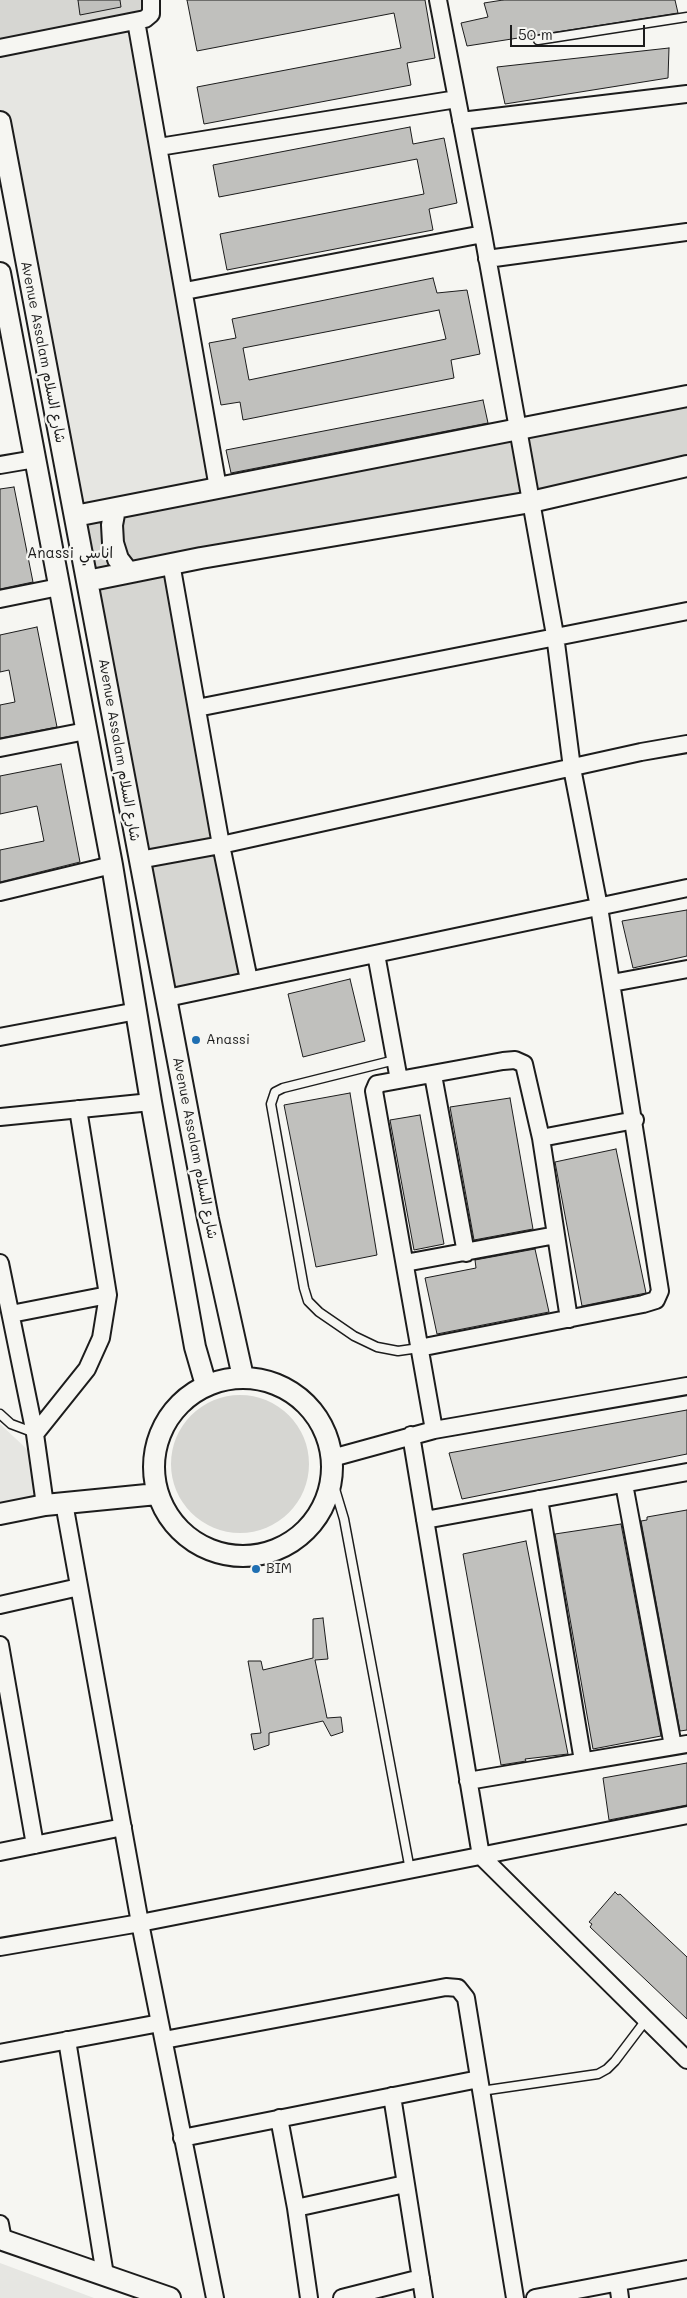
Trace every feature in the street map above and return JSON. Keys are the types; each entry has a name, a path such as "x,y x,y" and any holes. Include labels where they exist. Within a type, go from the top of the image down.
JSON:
{"street":[{"path":"0,48 149,18 153,9 151,0"},
{"path":"419,1348 643,1304 656,1300 660,1291 600,907 572,768 555,635 483,234 438,0"},
{"path":"136,21 185,291 218,488"},
{"path":"461,121 687,94"},
{"path":"159,147 457,99"},
{"name":"Avenue Assalam شارع السلام","path":"0,122 208,1219 243,1377"},
{"path":"487,259 687,232"},
{"path":"185,291 483,234"},
{"name":"Avenue Assalam شارع السلام","path":"0,273 5,324 35,459 112,865 151,1102 195,1347 206,1386"},
{"path":"75,516 687,396"},
{"path":"0,465 35,459"},
{"path":"87,581 171,564 531,502 687,466"},
{"path":"115,509 112,525 113,543 118,559 128,572"},
{"path":"171,564 221,845 249,980"},
{"path":"0,599 59,587"},
{"path":"197,708 555,635 687,611"},
{"path":"0,748 86,731"},
{"path":"139,860 221,845 641,752 687,744"},
{"path":"0,892 112,865"},
{"path":"167,998 687,888"},
{"path":"376,954 399,1080"},
{"path":"612,983 687,969"},
{"path":"0,1037 137,1011"},
{"path":"434,1430 374,1091 378,1084 503,1061 516,1060 524,1064 541,1138 569,1319"},
{"path":"433,1075 466,1253"},
{"path":"0,1116 151,1102"},
{"path":"36,1434 86,1369 101,1338 108,1295 78,1109"},
{"path":"541,1138 634,1120"},
{"path":"405,1263 556,1235"},
{"path":"0,1263 36,1434 80,1587 140,1923 215,2298"},
{"path":"11,1314 108,1295"},
{"path":"243,1377 269,1381 293,1392 313,1411 326,1433 332,1458 332,1479 320,1512 298,1538 267,1553 233,1556 200,1546 174,1524 158,1494 154,1462 161,1430 180,1404 206,1386 224,1379 243,1377"},
{"path":"332,1458 434,1430 687,1386"},
{"path":"411,1435 481,1856 687,2060"},
{"path":"425,1520 687,1472"},
{"path":"468,1781 680,1745 624,1484"},
{"path":"0,1514 55,1504 158,1494"},
{"path":"539,1499 584,1761"},
{"path":"0,1605 80,1587"},
{"path":"0,1645 35,1845"},
{"path":"0,1947 140,1923 687,1815"},
{"path":"0,1852 123,1827"},
{"path":"164,2040 453,1986 463,1992 466,1998 515,2298"},
{"path":"0,2053 160,2023"},
{"path":"67,2040 105,2275"},
{"path":"182,2138 392,2096 480,2085"},
{"path":"392,2096 424,2298"},
{"path":"279,2118 296,2208 309,2298"},
{"path":"296,2208 405,2184"},
{"path":"1,2234 105,2275 170,2298"},
{"path":"535,2298 619,2290 687,2269"},
{"path":"342,2298 421,2278"}],"lane":[{"path":"538,40 687,17"},
{"path":"396,1060 283,1088 275,1092 271,1104 304,1288 308,1301 319,1312 354,1336 377,1347 398,1351 419,1348"},
{"path":"0,1414 11,1424 36,1434"},
{"path":"332,1479 344,1519 410,1870"},
{"path":"480,2085 598,2074 615,2061 646,2020"}],"shaded area":[{"path":"0,0 149,0 152,17 0,48"},
{"path":"136,21 218,488 75,516 0,122 0,48"},
{"path":"687,400 687,462 171,564 249,980 167,998 75,516"},
{"path":"240,1395 266,1401 289,1415 303,1438 309,1464 303,1490 289,1513 266,1527 240,1533 214,1527 191,1513 177,1490 171,1464 177,1438 191,1415 214,1401"},
{"path":"0,1424 44,1465 49,1492 90,1511 0,1520"},
{"path":"0,2263 94,2298 0,2298"}],"building":[{"path":"78,0 120,0 121,7 80,15"},
{"path":"187,0 425,0 435,58 407,63 411,85 204,124 197,87 401,48 394,13 197,51"},
{"path":"503,0 675,0 678,13 467,46 461,23 488,17 484,3"},
{"path":"669,48 668,78 505,104 497,67"},
{"path":"410,127 413,144 444,138 457,203 429,209 433,230 227,270 220,234 424,194 417,159 219,197 213,165"},
{"path":"433,278 437,293 467,290 480,354 451,360 454,378 243,420 240,402 221,405 209,343 236,338 232,319","holes":["439,310 446,339 249,380 243,348"]},
{"path":"483,400 488,423 231,473 226,450"},
{"path":"14,487 33,582 0,589 0,489"},
{"path":"37,627 57,727 0,738 0,705 15,702 9,670 0,672 0,635"},
{"path":"61,764 80,862 0,882 0,850 44,841 37,806 0,814 0,776"},
{"path":"687,910 687,956 633,968 622,921"},
{"path":"350,979 365,1041 303,1057 288,994"},
{"path":"350,1093 377,1255 316,1267 284,1105"},
{"path":"510,1098 533,1229 474,1240 450,1107"},
{"path":"420,1115 444,1244 414,1250 390,1120"},
{"path":"616,1149 646,1293 582,1306 555,1162"},
{"path":"535,1249 549,1312 437,1334 425,1278 476,1268 475,1260"},
{"path":"687,1410 687,1454 462,1499 449,1453"},
{"path":"687,1510 687,1730 680,1731 641,1521 647,1520 647,1517"},
{"path":"621,1524 661,1736 593,1749 555,1534"},
{"path":"526,1541 568,1754 525,1759 526,1761 501,1765 463,1554"},
{"path":"323,1618 328,1659 315,1660 327,1718 341,1717 343,1732 331,1736 323,1721 269,1733 269,1745 254,1750 251,1734 261,1733 248,1661 261,1661 263,1670 313,1658 313,1619"},
{"path":"687,1763 687,1805 609,1820 603,1778"},
{"path":"615,1892 618,1895 620,1894 687,1957 687,2019 590,1927 592,1924 589,1922"}],"place":[{"name":"Anassi","path":"196,1040"},
{"name":"BIM","path":"256,1569"}],"district":[{"name":"Anassi اناسي","path":"70,553"}]}
